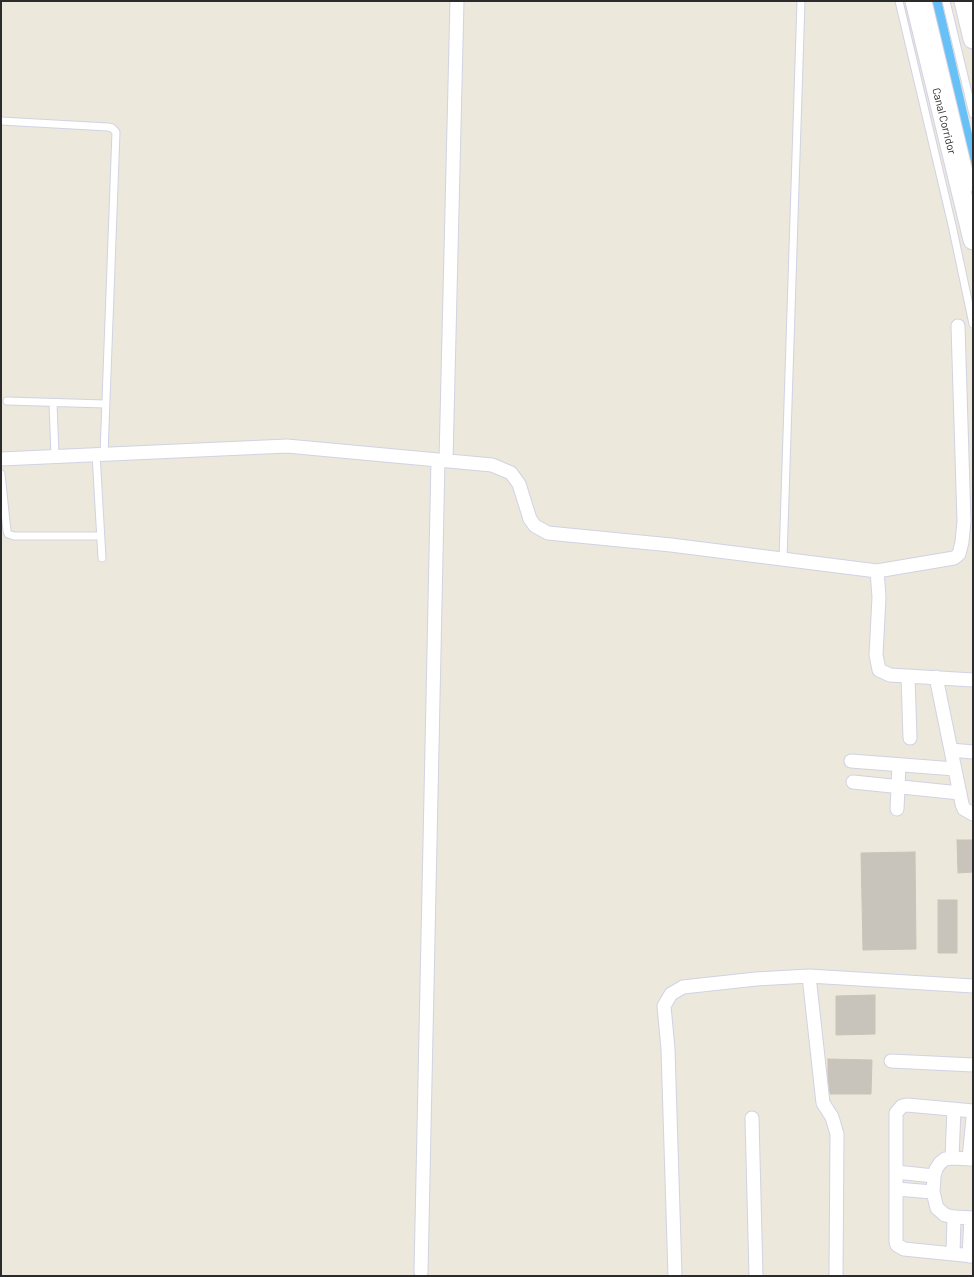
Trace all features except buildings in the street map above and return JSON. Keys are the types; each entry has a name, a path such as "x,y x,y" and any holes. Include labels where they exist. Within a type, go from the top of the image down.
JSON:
{"street":[{"path":"421,1272 442,460 457,1"},
{"name":"Canal Corridor","path":"915,1 973,240"},
{"path":"964,1 973,39"},
{"path":"1,458 287,446 492,465 511,473 519,484 530,519 536,526 548,533 671,545 877,571 954,558 959,554 964,521 958,326"},
{"path":"877,571 879,597 876,656 879,670 890,675 973,680"},
{"path":"908,676 910,738"},
{"path":"936,677 962,804 964,809 973,814"},
{"path":"951,750 973,752"},
{"path":"851,761 955,769"},
{"path":"897,810 899,765"},
{"path":"853,782 960,793"},
{"path":"675,1276 668,1049 664,1006 671,994 683,987 748,980 810,976 973,986"},
{"path":"810,976 823,1104 832,1117 836,1134 836,1276"},
{"path":"891,1061 973,1065"},
{"path":"973,1110 907,1105 902,1106 896,1113 896,1242 897,1245 904,1249 971,1256 972,1218 954,1217 945,1214 937,1208 933,1192 934,1176 940,1163 945,1159 952,1158 971,1159 973,1118"},
{"path":"952,1158 954,1109"},
{"path":"752,1118 756,1276"},
{"path":"896,1172 934,1176"},
{"path":"896,1189 933,1192"},
{"path":"953,1254 954,1217"}],"lane":[{"path":"783,559 801,1"},
{"path":"898,1 952,225 973,324"},
{"path":"928,1 973,188"},
{"path":"946,1 973,114"},
{"path":"1,121 108,127 112,128 116,132 105,404 100,454 100,536 102,558"},
{"path":"7,401 105,404"},
{"path":"52,403 55,456"},
{"path":"1,474 7,531 8,534 11,535"},
{"path":"1,536 100,536"}],"waterway":[{"path":"936,1 973,163"}]}
